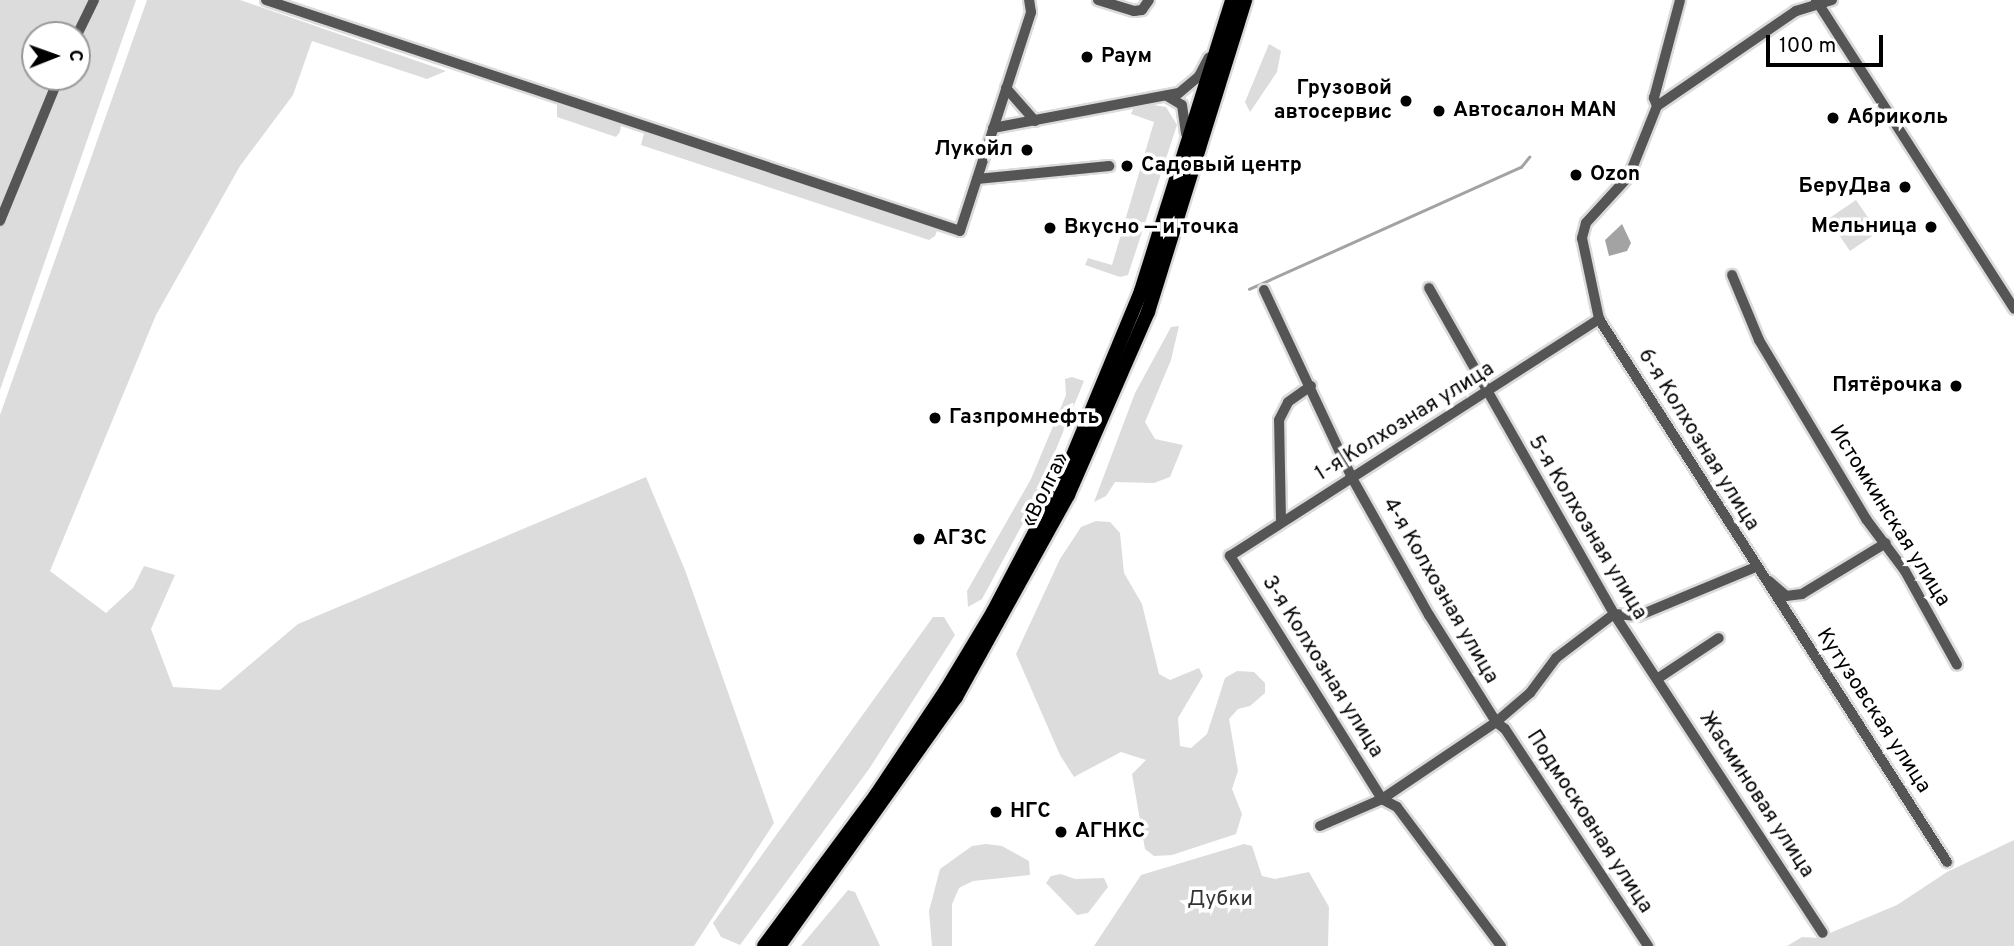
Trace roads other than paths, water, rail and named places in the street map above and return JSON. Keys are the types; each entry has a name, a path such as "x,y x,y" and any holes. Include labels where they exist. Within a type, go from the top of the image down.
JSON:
{"highway":[{"path":"1186,154 1232,0"},
{"name":"«Волга»","path":"779,946 956,697 1068,495 1147,312 1245,0"},
{"name":"«Волга»","path":"764,946 876,795 993,612 1064,477 1130,321 1186,154"}],"street":[{"path":"84,21 94,0"},
{"path":"266,0 960,232 1006,88 1030,1"},
{"path":"1098,0 1134,11 1142,10 1149,0"},
{"path":"1657,106 1654,98 1679,0"},
{"path":"1599,319 1583,230 1629,176 1657,106 1796,10 1832,0"},
{"path":"1818,3 2014,309"},
{"path":"993,128 1166,96 1188,89 1222,32"},
{"path":"1006,88 1035,121"},
{"path":"0,221 53,91"},
{"path":"1166,96 1182,105 1186,116 1186,154"},
{"path":"977,179 1109,166"},
{"name":"Истомкинская улица","path":"1732,275 1759,340 1866,519 1886,543 1957,665"},
{"name":"5-я Колхозная улица","path":"1429,288 1486,394 1614,614 1657,679"},
{"name":"4-я Колхозная улица","path":"1264,290 1352,478 1496,722"},
{"name":"1-я Колхозная улица","path":"1230,556 1599,319"},
{"name":"6-я Колхозная улица","path":"1599,319 1765,581"},
{"path":"1281,521 1279,419 1288,402 1311,386"},
{"path":"1765,581 1786,596 1802,594 1886,543"},
{"name":"3-я Колхозная улица","path":"1230,556 1382,799 1397,807 1502,946"},
{"path":"1320,826 1382,799 1496,722 1530,693 1556,659 1614,614 1638,616 1756,567"},
{"name":"Кутузовская улица","path":"1765,581 1947,862"},
{"path":"1657,679 1719,638"},
{"name":"Жасминовая улица","path":"1657,679 1823,933"},
{"name":"Подмосковная улица","path":"1496,722 1505,729 1648,946"}],"waterway":[{"path":"1249,289 1521,167 1529,157"}],"place":[{"name":"Раум","path":"1087,57"},
{"name":"Грузовой автосервис","path":"1406,101"},
{"name":"Автосалон MAN","path":"1439,111"},
{"name":"Абриколь","path":"1833,118"},
{"name":"Лукойл","path":"1027,150"},
{"name":"Садовый центр","path":"1127,166"},
{"name":"Ozon","path":"1576,175"},
{"name":"БеруДва","path":"1905,187"},
{"name":"Мельница","path":"1931,227"},
{"name":"Вкусно — и точка","path":"1050,228"},
{"name":"Пятёрочка","path":"1956,386"},
{"name":"Газпромнефть","path":"935,418"},
{"name":"АГЗС","path":"919,539"},
{"name":"НГС","path":"996,812"},
{"name":"АГНКС","path":"1061,832"}],"park label":[{"name":"Дубки","path":"1220,900"}]}
